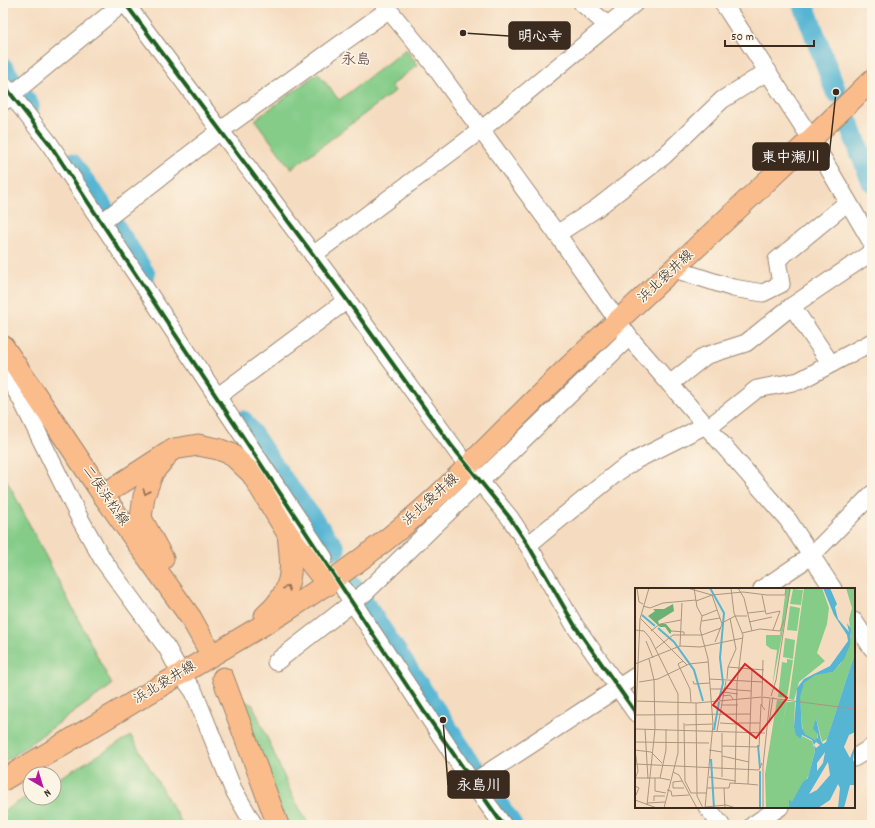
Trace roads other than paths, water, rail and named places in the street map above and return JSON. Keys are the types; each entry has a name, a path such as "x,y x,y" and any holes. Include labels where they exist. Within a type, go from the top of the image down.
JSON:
{"main road":[{"name":"浜北袋井線","path":"3,780 230,644 344,595 432,501 562,374 624,330 674,269 812,140 872,80"},
{"name":"二俣浜松線","path":"3,346 103,495 191,618 206,645"},
{"path":"103,495 174,449 198,445 218,449 231,454 252,474 288,534 344,595"},
{"path":"163,577 164,560 141,518 144,496 153,472 174,449"},
{"path":"230,644 267,615 286,593 291,574 288,534"},
{"path":"223,678 278,825"}],"street":[{"path":"324,558 220,394 105,220 10,92 124,3 347,300 460,456"},
{"path":"582,3 607,25"},
{"path":"313,255 481,130 635,3"},
{"path":"723,3 812,140 872,243"},
{"path":"105,220 385,6 430,60 557,234 624,330 788,520 832,588"},
{"path":"557,234 597,208 665,155 722,100 768,71"},
{"path":"674,269 733,288 763,293 781,284 777,260 848,202"},
{"path":"670,384 706,356 746,344 792,306 872,252"},
{"path":"220,394 347,300"},
{"path":"792,306 831,364"},
{"path":"276,662 344,595 366,592 624,330"},
{"path":"528,545 636,460 707,427 757,389 799,381 872,342"},
{"path":"3,370 21,399 80,519 103,560 167,648 174,678 194,692 233,789 254,825"},
{"path":"477,478 510,518 528,545 575,626 617,689 635,712"},
{"path":"763,588 811,556 872,494"},
{"path":"344,595 477,780 502,825"},
{"path":"855,622 872,648"},
{"path":"477,780 635,677"},
{"path":"855,757 872,746"},
{"path":"708,808 721,825"},
{"path":"753,825 778,808"}],"waterway":[{"path":"803,3 836,92"},
{"path":"3,68 29,106"},
{"path":"849,124 872,182"},
{"path":"71,163 100,203 145,274"},
{"path":"243,421 284,481 335,549"},
{"path":"351,584 512,825"}],"place":[{"name":"明心寺","path":"463,33"},
{"name":"東中瀬川","path":"836,92"},
{"name":"永島川","path":"443,720"}],"district":[{"name":"永島","path":"356,61"}]}
